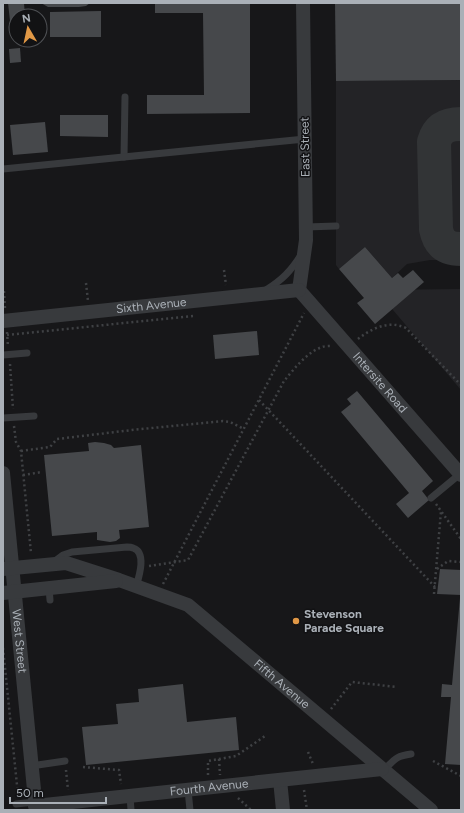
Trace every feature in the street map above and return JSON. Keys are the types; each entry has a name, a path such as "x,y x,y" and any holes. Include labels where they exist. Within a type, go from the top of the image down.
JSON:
{"street":[{"name":"East Street","path":"300,290 306,233 303,3"},
{"name":"Sixth Avenue","path":"3,321 300,290"},
{"name":"Intersite Road","path":"300,290 461,475"},
{"name":"West Street","path":"3,473 9,593 32,766 35,806"},
{"name":"Fifth Avenue","path":"8,569 66,563 188,605 431,810"},
{"name":"Fifth Avenue","path":"9,593 50,594 119,580"},
{"name":"Fourth Avenue","path":"35,806 382,769"},
{"path":"280,780 283,810"}],"lane":[{"path":"124,157 125,96"},
{"path":"3,169 305,139"},
{"path":"258,295 277,283 294,265 301,255 306,233 336,226"},
{"path":"3,355 27,353"},
{"path":"3,418 34,416"},
{"path":"431,498 461,475"},
{"path":"48,565 63,555 72,552 127,547 134,548 139,552 141,557 136,586"},
{"path":"382,769 385,769 394,760 401,756 411,754"},
{"path":"32,766 65,761"},
{"path":"188,790 190,810"},
{"path":"130,796 131,810"},
{"path":"17,804 35,806"}],"path":[{"path":"158,594 310,302"},
{"path":"7,336 193,316"},
{"path":"140,567 188,560 284,381 299,363 315,350 322,347 346,343 376,327 388,325 401,326 406,328 461,385"},
{"path":"259,400 435,587"},
{"path":"21,451 50,448 57,439 223,421 230,422 244,429"},
{"path":"23,474 42,472"},
{"path":"431,498 461,540"},
{"path":"434,594 441,511"},
{"path":"437,569 448,561 461,562"},
{"path":"3,648 17,804"},
{"path":"323,719 352,682 397,686"},
{"path":"209,788 208,761 236,756 264,736"},
{"path":"308,752 314,766"},
{"path":"433,761 461,776"},
{"path":"83,767 119,770"},
{"path":"303,778 307,810"}],"shaded area":[{"path":"461,80 461,260 430,260 407,264 392,278 365,247 339,269 336,265 336,81"},
{"path":"461,289 461,390 376,290"}],"building":[{"path":"8,3 24,3 24,8 9,8"},
{"path":"41,3 90,3 86,6 79,7 48,7"},
{"path":"155,3 250,3 250,113 147,114 147,95 204,95 203,13 155,13"},
{"path":"335,3 461,3 461,80 336,81"},
{"path":"101,11 101,37 50,37 50,12"},
{"path":"20,48 21,62 10,63 9,49"},
{"path":"60,115 108,115 108,137 60,136"},
{"path":"45,122 48,152 13,155 10,125"},
{"path":"365,247 392,278 398,273 403,278 413,270 424,282 375,324 357,303 364,298 339,269"},
{"path":"257,331 259,355 215,359 213,335"},
{"path":"357,391 433,481 422,491 429,500 408,518 396,504 409,493 341,412 351,404 347,399"},
{"path":"95,442 111,445 114,448 141,445 149,527 119,530 120,538 116,541 110,542 97,540 97,532 52,536 44,455 89,451 88,443"},
{"path":"440,569 461,570 461,595 437,594"},
{"path":"460,598 461,765 445,764 451,697 441,697 442,684 452,685"},
{"path":"183,684 187,722 236,717 239,750 86,765 82,727 118,724 116,704 139,702 138,689"}],"taxiway":[{"path":"461,124 447,126 438,133 434,142 437,234 444,245 461,249"}],"place":[{"name":"Stevenson Parade Square","path":"296,621"}]}
